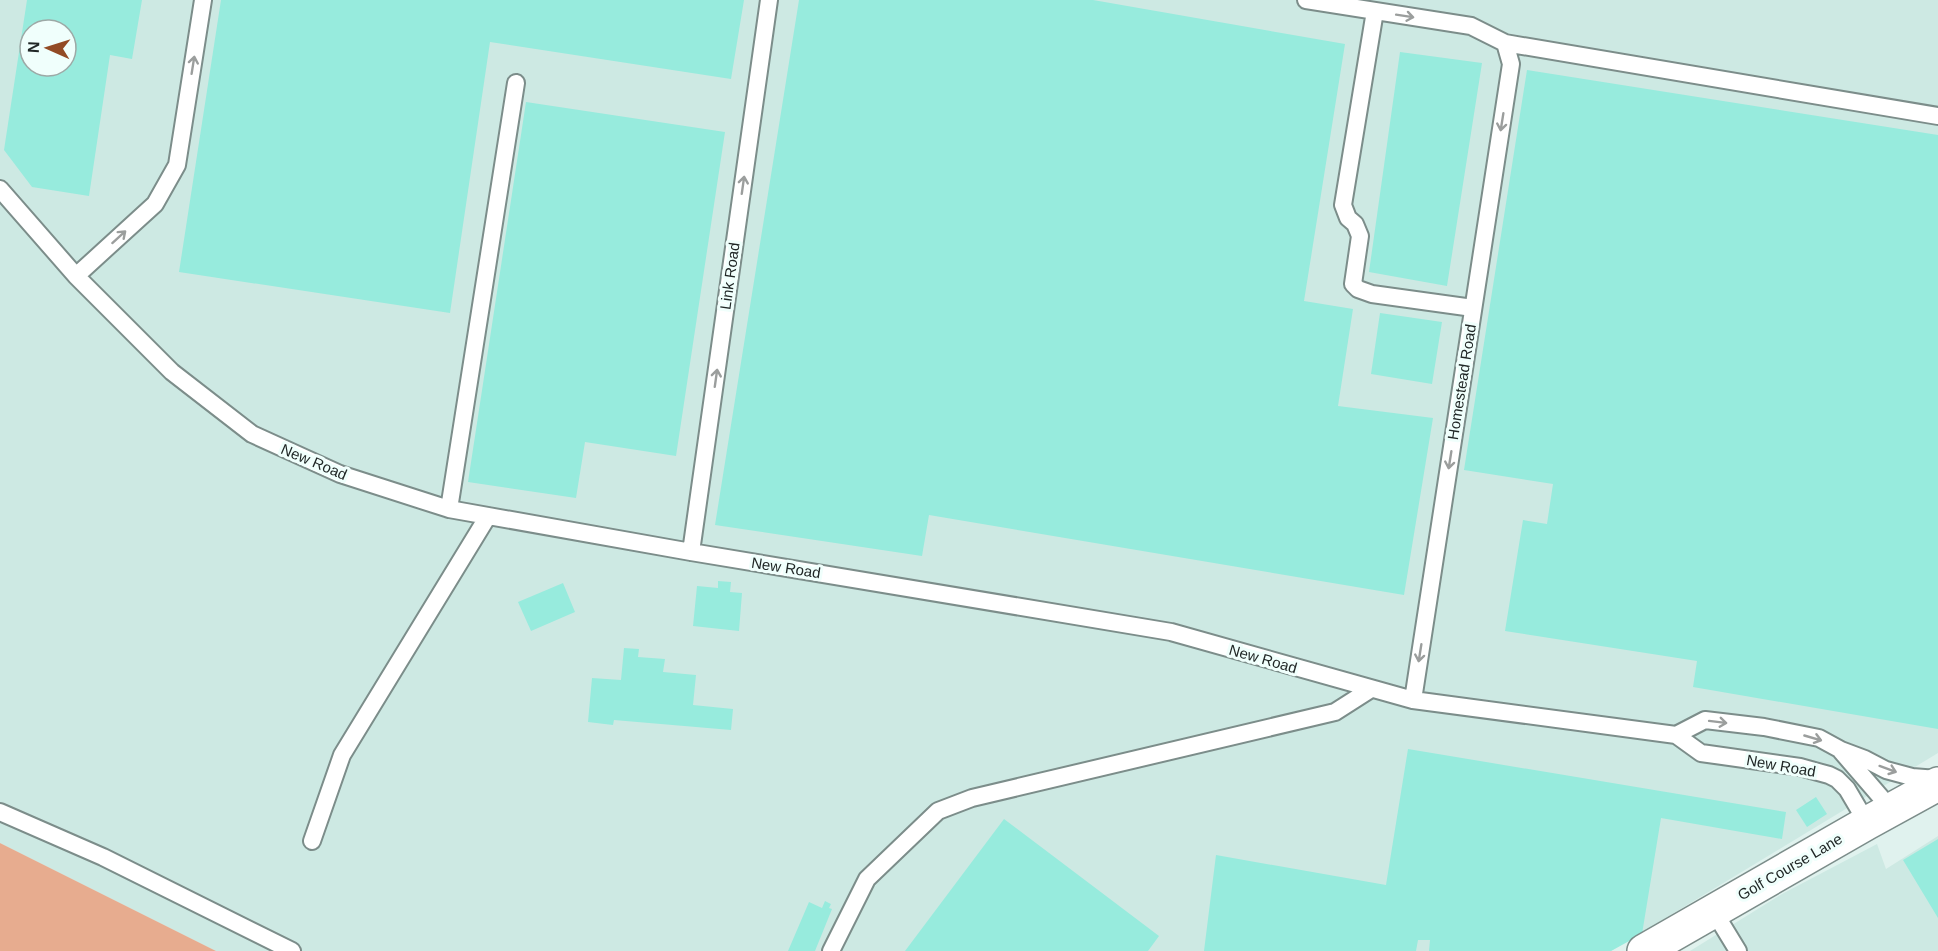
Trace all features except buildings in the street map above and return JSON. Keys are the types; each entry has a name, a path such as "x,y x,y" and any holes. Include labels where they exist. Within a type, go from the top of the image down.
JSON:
{"street":[{"name":"Golf Course Lane","path":"1644,951 1938,784"}],"lane":[{"path":"76,276 155,204 177,165 203,0"},
{"name":"Link Road","path":"691,552 770,0"},
{"path":"1306,0 1380,8 1471,26 1505,43 1938,116"},
{"path":"1380,8 1343,205 1348,218 1355,224 1360,236 1353,284 1358,289 1372,294 1473,308"},
{"name":"Homestead Road","path":"1413,700 1511,64 1505,43"},
{"path":"449,509 516,84"},
{"name":"New Road","path":"0,189 76,276 172,372 252,434 340,474 449,509 1171,632 1413,700 1676,735 1701,753 1800,767 1829,775 1837,779 1879,816"},
{"path":"312,841 342,755 488,516"},
{"path":"831,951 867,879 938,811 972,798 1335,712 1371,689"},
{"name":"New Road","path":"1676,735 1705,720 1764,727 1819,738 1886,770 1912,777 1938,779"},
{"name":"New Road","path":"1841,750 1879,816"},
{"path":"0,812 103,857 292,951"},
{"path":"1713,910 1738,951"}],"shaded area":[{"path":"0,0 1938,0 1938,753 1611,951 216,951 0,843"},
{"path":"1938,836 1938,951 1690,951 1782,894 1877,844 1886,869"},
{"path":"0,843 216,951 0,951"}]}
